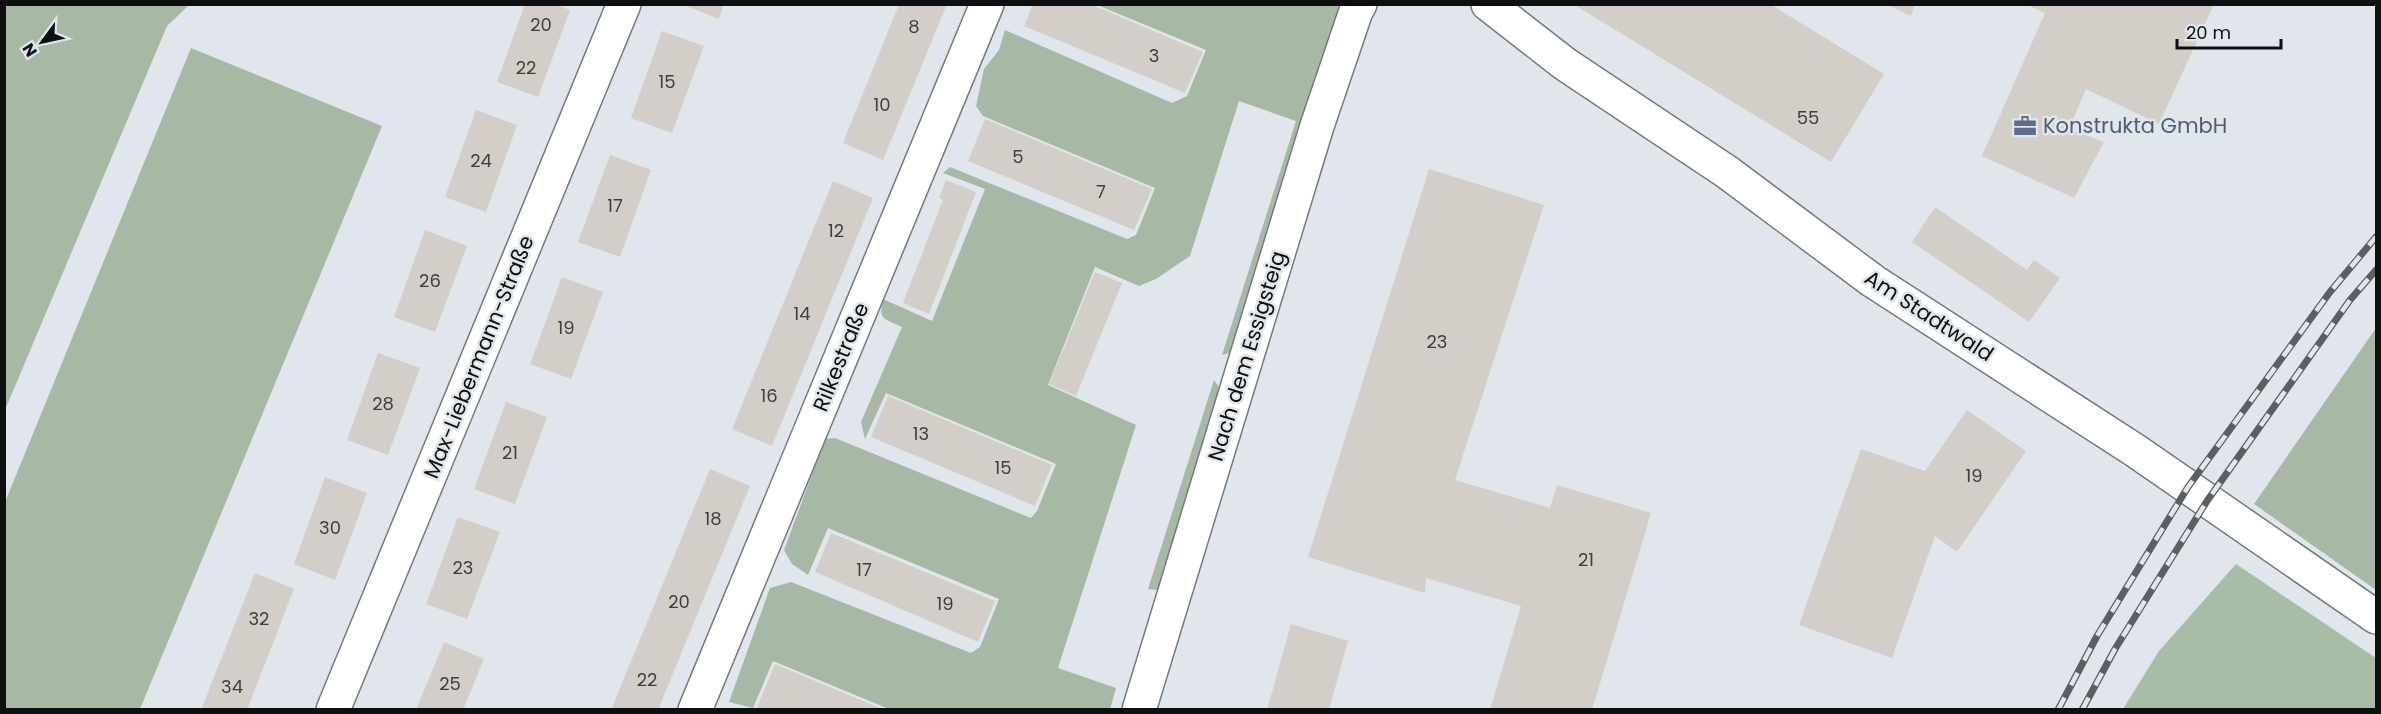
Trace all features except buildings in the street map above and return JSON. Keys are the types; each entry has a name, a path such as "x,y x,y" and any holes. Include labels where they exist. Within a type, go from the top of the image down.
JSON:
{"street":[{"name":"Max-Liebermann-Straße","path":"333,710 624,4"},
{"name":"Rilkestraße","path":"695,710 987,4"},
{"name":"Nach dem Essigsteig","path":"1139,710 1317,126 1360,4"},
{"name":"Am Stadtwald","path":"1488,4 1565,64 1727,172 1873,281 2136,451 2376,617"}],"green space":[{"path":"5,4 189,5 167,26 5,410"},
{"path":"1097,5 1347,5 1239,340 1230,353 1222,355 1296,121 1239,101 1190,256 1156,279 1139,286 1095,267 1048,385 1136,425 1058,668 1116,688 1110,709 889,709 773,661 753,708 729,702 770,588 791,582 971,653 980,647 999,599 828,528 808,575 792,564 784,550 825,439 835,438 1031,518 1037,511 1056,464 886,393 865,439 861,422 902,327 884,318 881,311 883,299 932,321 985,189 943,173 950,167 1127,239 1136,235 1155,188 983,116 976,106 984,69 999,50 1005,30 1172,103 1187,96 1206,50"},
{"path":"191,48 382,126 140,709 5,709 5,502"},
{"path":"2376,328 2376,590 2254,504"},
{"path":"1214,380 1222,392 1162,586 1156,590 1148,589"},
{"path":"2236,564 2376,658 2376,709 2123,709 2159,651"}],"railway":[{"path":"2058,710 2097,636 2188,487 2330,292 2376,237"},
{"path":"2082,710 2115,649 2207,501 2350,300 2376,270"}],"place":[{"name":"Konstrukta GmbH","path":"2025,126"}]}
